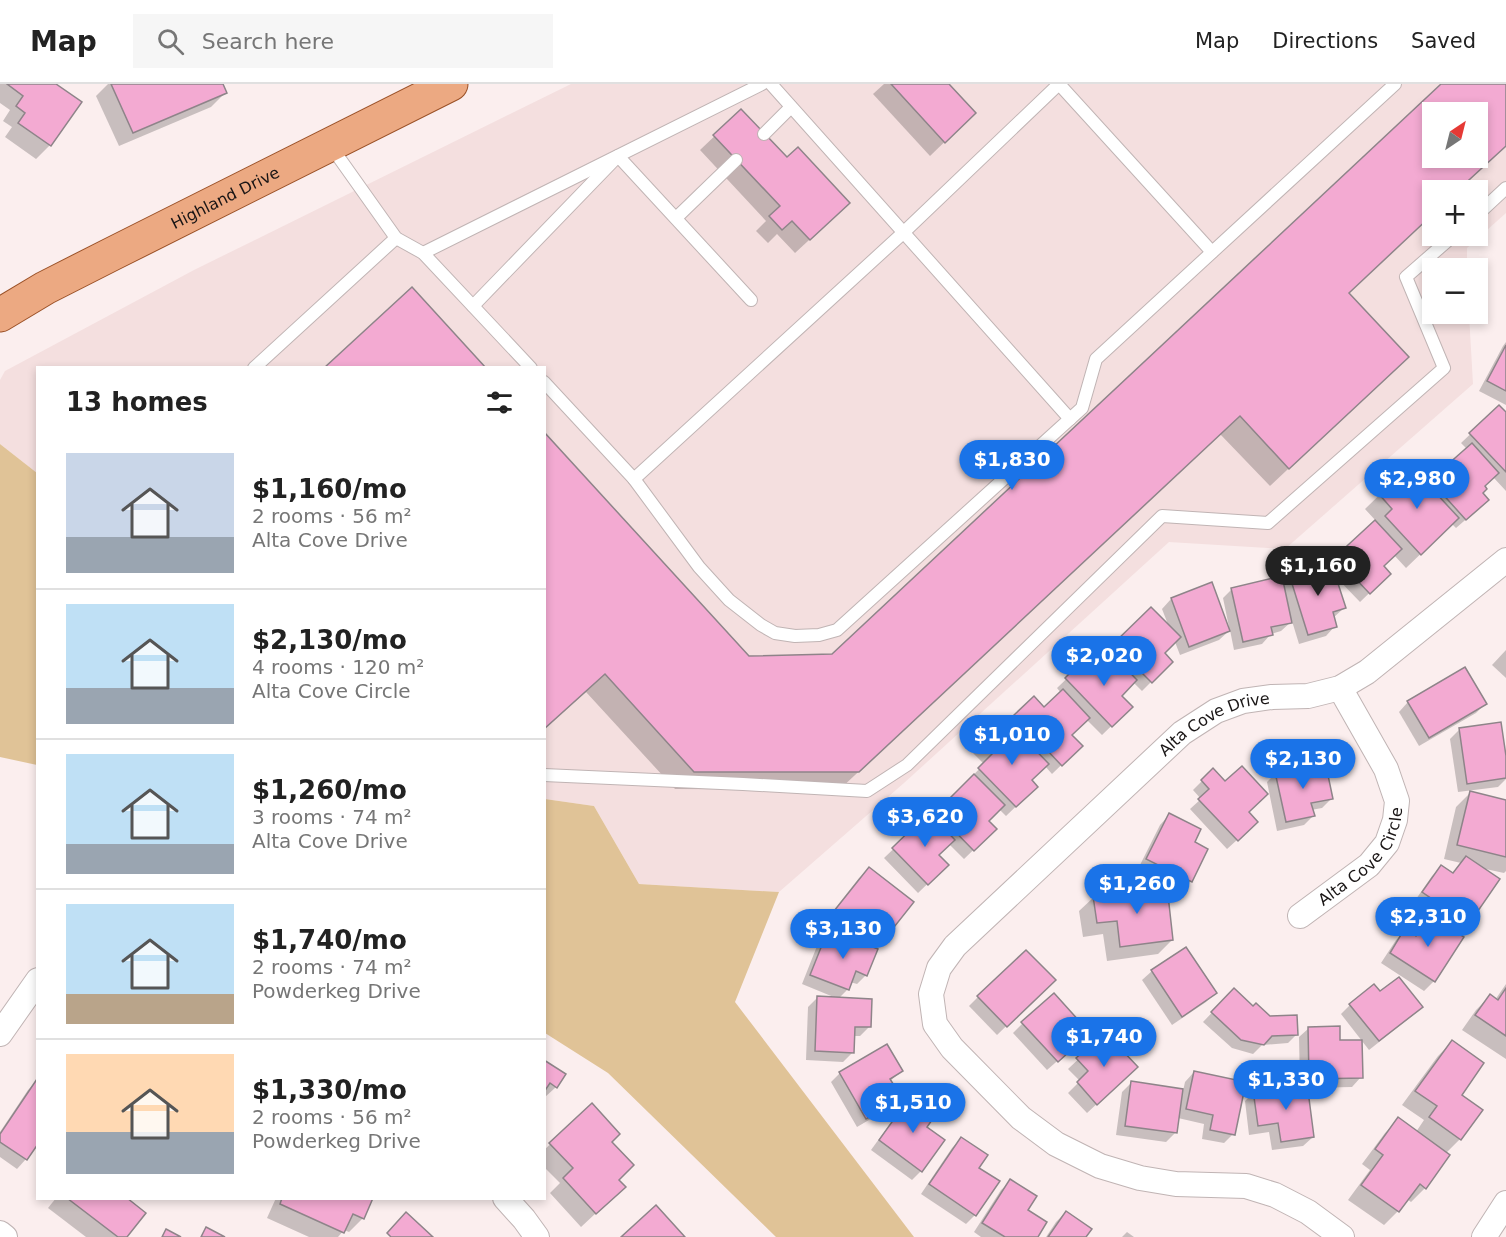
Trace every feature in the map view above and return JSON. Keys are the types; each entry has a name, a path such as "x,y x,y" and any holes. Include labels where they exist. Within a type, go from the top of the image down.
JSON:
{"main road":[{"name":"Highland Drive","path":"0,315 45,288 451,84"}],"street":[{"name":"Alta Cove Drive","path":"1342,1237 1275,1194 1246,1186 1176,1184 1140,1178 1100,1166 1056,1144 1021,1118 952,1048 935,1024 931,994 939,968 955,946 1182,733 1216,711 1243,701 1308,696 1340,688 1367,672 1506,560"},
{"name":"Alta Cove Circle","path":"1300,916 1369,865 1387,843 1395,820 1397,801 1386,769 1340,688"},
{"path":"0,1034 36,983"},
{"path":"508,1200 537,1237"},
{"path":"1484,1237 1506,1203"},
{"path":"0,1233 5,1237"}],"lane":[{"path":"423,253 762,84"},
{"path":"771,84 1070,419"},
{"path":"634,479 903,233 1059,84 1212,252"},
{"path":"546,384 634,479 699,567 729,600 775,633 795,636 819,635 837,630 1082,408 1096,359 1395,84"},
{"path":"764,134 791,107"},
{"path":"330,144 396,238 423,253 529,366"},
{"path":"618,156 751,300"},
{"path":"473,306 618,156"},
{"path":"676,218 736,160"},
{"path":"1488,205 1506,189"},
{"path":"256,366 396,238"},
{"path":"546,775 867,791 907,765 1162,516 1268,523 1444,368 1406,277 1442,246"}],"shaded area":[{"path":"571,84 1506,84 1506,213 1488,229 1488,180 1422,180 1422,246 1469,246 1467,248 1467,258 1422,258 1422,324 1470,324 1473,384 1285,549 1169,542 904,783 779,892 639,884 594,806 546,799 546,366 36,366 36,472 0,444 0,380 5,371 194,270"},
{"path":"0,444 36,472 36,765 0,757"},
{"path":"546,799 594,806 639,884 779,892 735,1002 914,1237 776,1237 608,1073 546,1034"}],"building":[{"path":"7,84 56,84 82,102 51,146 18,123 25,113 16,106 23,96"},
{"path":"111,84 223,84 227,93 133,133"},
{"path":"891,84 949,84 976,113 945,143"},
{"path":"1441,84 1506,84 1506,146 1488,162 1488,102 1422,102 1422,168 1482,168 1469,180 1422,180 1422,224 1349,293 1409,357 1289,469 1240,416 859,772 694,772 605,674 546,727 546,434 749,656 832,654"},
{"path":"741,109 787,157 798,147 850,203 810,240 792,221 782,230 769,216 780,206 713,135"},
{"path":"412,287 484,366 326,366"},
{"path":"1506,345 1506,391 1487,381"},
{"path":"1499,405 1506,412 1506,472 1469,433"},
{"path":"1472,443 1499,473 1485,486 1487,489 1483,493 1489,500 1466,520 1430,480"},
{"path":"1409,464 1459,518 1421,555 1385,516 1392,509 1378,493"},
{"path":"1375,520 1402,549 1384,566 1391,574 1370,594 1335,557"},
{"path":"1331,562 1346,608 1333,612 1337,627 1308,635 1289,574"},
{"path":"1282,576 1292,623 1271,627 1273,635 1243,642 1231,588"},
{"path":"1212,582 1230,631 1189,647 1171,598"},
{"path":"1151,607 1181,637 1165,653 1173,662 1152,683 1113,644"},
{"path":"1110,652 1137,680 1122,696 1133,707 1112,727 1065,678 1084,659 1093,668"},
{"path":"1465,667 1487,704 1429,738 1407,701"},
{"path":"1063,689 1090,718 1072,735 1083,746 1062,766 1014,715 1034,696 1044,707"},
{"path":"1501,722 1506,756 1506,778 1467,784 1459,728"},
{"path":"995,731 1006,742 1017,731 1049,764 1032,780 1038,787 1016,807 978,768 992,754 981,743"},
{"path":"1325,761 1333,799 1311,803 1315,816 1286,822 1275,772"},
{"path":"1242,766 1268,794 1249,812 1258,822 1238,841 1198,799 1209,789 1201,780 1213,768 1225,781"},
{"path":"974,774 1005,805 989,821 997,829 974,851 936,812"},
{"path":"1470,791 1506,800 1506,857 1457,845"},
{"path":"929,812 955,840 939,855 949,865 928,885 892,848"},
{"path":"1169,813 1201,829 1195,842 1208,849 1192,882 1146,859"},
{"path":"1466,856 1500,879 1469,924 1422,892 1441,865 1453,873"},
{"path":"869,867 914,902 891,931 880,922 869,937 834,911"},
{"path":"1167,886 1173,940 1120,947 1117,921 1097,923 1093,896"},
{"path":"1430,915 1464,937 1435,982 1390,953 1405,928 1416,936"},
{"path":"828,930 878,949 867,976 856,971 849,990 810,975"},
{"path":"1186,947 1217,993 1182,1017 1151,970"},
{"path":"1026,950 1056,980 1007,1027 977,996"},
{"path":"1399,977 1423,1007 1379,1041 1349,1004 1374,984 1380,991"},
{"path":"1234,988 1253,1006 1256,1003 1270,1016 1297,1015 1298,1035 1272,1036 1264,1045 1241,1040 1211,1012"},
{"path":"1506,988 1506,1036 1475,1015 1490,994 1498,1000"},
{"path":"1054,993 1090,1033 1058,1062 1021,1022"},
{"path":"817,996 872,999 871,1027 855,1027 854,1053 815,1051"},
{"path":"1340,1026 1340,1040 1362,1040 1363,1078 1309,1079 1308,1027"},
{"path":"1105,1032 1138,1067 1097,1105 1077,1082 1088,1071 1076,1058"},
{"path":"1452,1040 1484,1063 1462,1095 1483,1110 1461,1140 1429,1117 1437,1106 1415,1091"},
{"path":"887,1044 903,1071 890,1079 902,1098 866,1119 839,1072"},
{"path":"546,1061 566,1074 557,1088 550,1083 546,1089"},
{"path":"1194,1071 1246,1082 1235,1135 1210,1130 1213,1115 1186,1109"},
{"path":"36,1080 36,1147 27,1160 0,1142 0,1134"},
{"path":"1131,1081 1183,1089 1177,1133 1125,1126"},
{"path":"1307,1083 1314,1137 1281,1142 1278,1123 1258,1126 1253,1090"},
{"path":"912,1094 937,1113 927,1127 945,1140 922,1172 879,1140"},
{"path":"592,1103 620,1134 612,1142 634,1165 619,1180 626,1187 596,1214 563,1178 573,1168 549,1143"},
{"path":"1398,1117 1450,1155 1426,1189 1420,1184 1399,1212 1361,1185 1383,1155 1375,1149"},
{"path":"961,1137 988,1155 979,1168 1000,1181 976,1216 929,1184"},
{"path":"1010,1179 1037,1196 1028,1210 1047,1222 1038,1237 1005,1237 982,1223"},
{"path":"70,1200 130,1200 146,1213 127,1237 118,1237"},
{"path":"281,1200 372,1200 364,1219 353,1214 344,1233 280,1204"},
{"path":"656,1205 685,1237 621,1237"},
{"path":"1066,1211 1092,1229 1086,1237 1048,1237"},
{"path":"406,1212 433,1237 391,1237 387,1233"},
{"path":"206,1227 225,1237 201,1237"},
{"path":"166,1229 181,1237 162,1237"}]}
